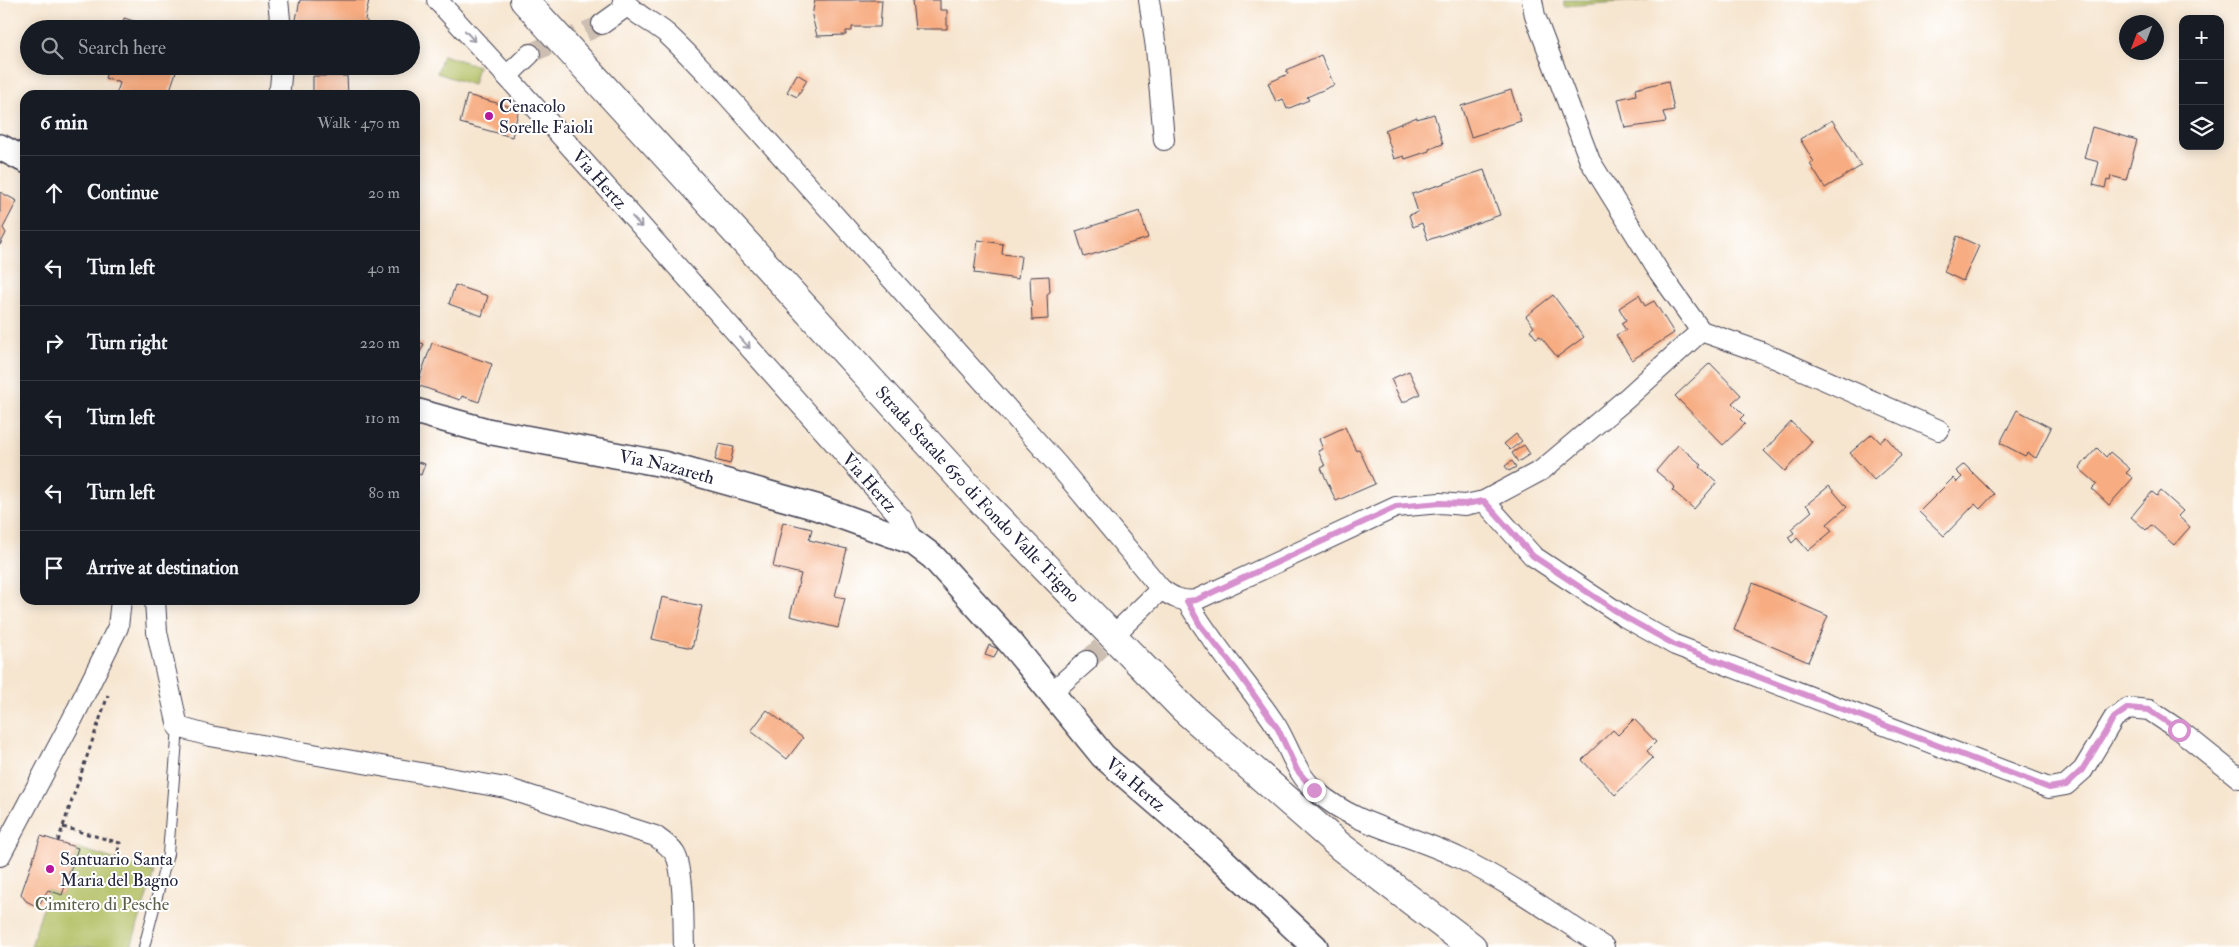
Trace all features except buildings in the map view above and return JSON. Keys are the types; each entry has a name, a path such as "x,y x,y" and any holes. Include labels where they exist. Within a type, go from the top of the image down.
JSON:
{"highway":[{"name":"Strada Statale 650 di Fondo Valle Trigno","path":"524,0 984,504 1184,709 1341,846 1472,947"},
{"path":"533,0 550,29"}],"street":[{"path":"278,0 280,20"},
{"name":"Via Hertz","path":"437,0 902,519 913,542 933,557 1052,692 1103,756 1213,851 1315,947"},
{"path":"1149,0 1156,48 1164,140"},
{"path":"1532,0 1535,16 1590,161 1659,272 1701,331 1761,352 1939,430"},
{"path":"602,24 625,3 640,17 663,31 726,94 1057,464 1161,589 1174,598 1187,601 1205,596 1396,507 1440,503 1465,504 1484,501 1542,470 1626,399 1701,331"},
{"path":"507,76 530,54"},
{"path":"279,90 281,75"},
{"path":"0,147 20,157"},
{"name":"Via Nazareth","path":"420,412 487,431 663,464 816,507 913,542"},
{"path":"1484,501 1533,556 1625,617 1675,645 2049,788 2066,785 2082,770 2114,718 2128,708 2149,710 2179,730 2239,778"},
{"path":"1122,627 1161,589"},
{"path":"1187,601 1200,625 1237,671 1278,729 1297,770 1314,790 1354,817 1459,858 1532,901 1604,947"},
{"path":"0,856 72,720 118,627 120,605"},
{"path":"156,605 158,632 178,728 220,738 506,788 655,836 676,855 680,874 684,947"},
{"path":"1052,692 1087,660"}],"lane":[{"path":"144,947 168,854 178,728"}],"path":[{"path":"58,841 108,694"},
{"path":"63,827 120,843 116,860"}],"green space":[{"path":"1564,0 1647,0 1564,6"},
{"path":"443,55 478,66 473,85 437,73"},
{"name":"Cimitero di Pesche","path":"78,848 154,872 131,947 31,947 48,890 62,895"}],"tunnel":[{"path":"530,54 602,24"},
{"path":"1087,661 1122,627"}],"place":[{"name":"Cenacolo Sorelle Faioli","path":"489,116"},
{"name":"Santuario Santa Maria del Bagno","path":"50,869"}],"route":[{"path":"1314,790 1297,770 1278,729 1237,671 1200,625 1187,601 1196,600 1374,519 1396,507 1440,503 1465,504 1484,501 1504,526 1533,556 1625,617 1675,645 2049,788 2066,785 2082,770 2114,718 2128,708 2149,710 2179,730"}]}
